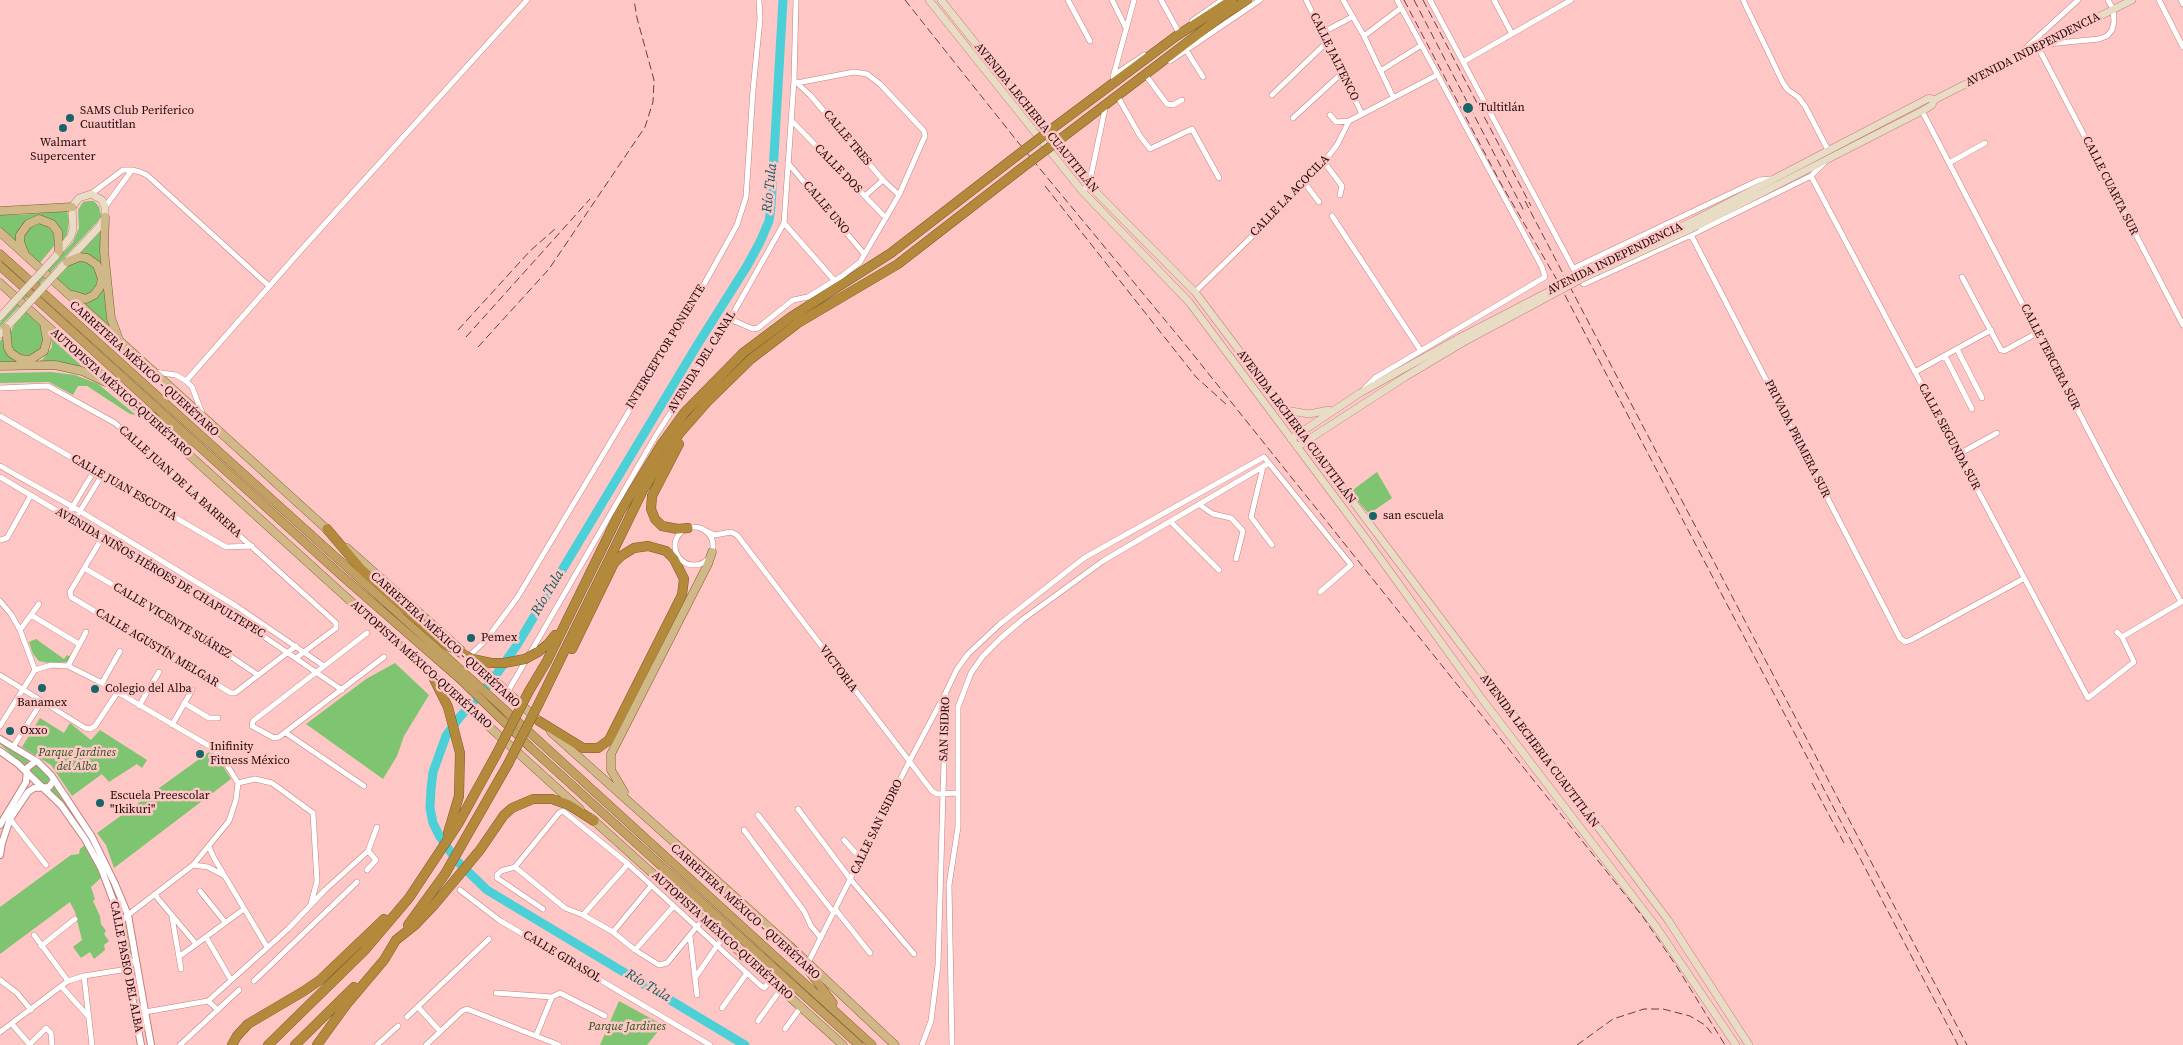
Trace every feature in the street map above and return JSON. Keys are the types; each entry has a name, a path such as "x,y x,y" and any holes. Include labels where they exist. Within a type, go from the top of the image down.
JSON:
{"highway":[{"path":"268,1045 364,951 409,898 458,824 569,617 620,512 660,445 685,412 743,353 791,317 891,253 1174,37 1232,0"},
{"path":"295,1045 365,975 396,940 445,874 508,764 643,490 679,434 720,388 751,359 798,323 898,264 1222,16 1247,0"},
{"name":"CARRETERA MÉXICO - QUERÉTARO","path":"0,254 462,676 872,1045"},
{"name":"CARRETERA MÉXICO - QUERÉTARO","path":"0,266 343,577 462,676"},
{"path":"688,528 672,529 659,524 652,513 651,499 681,441 716,398 720,388"},
{"path":"128,400 220,464"},
{"path":"327,529 360,568 406,610 445,644 472,658 485,662 504,663 518,661 538,652 548,644 569,617"},
{"path":"539,721 583,748 598,748 609,740 680,600 684,584 678,557 652,546 629,550 618,559 569,655 552,678"},
{"path":"666,551 680,568"},
{"path":"432,675 446,693 456,736 460,769 458,802 442,848"},
{"name":"CARRETERA MÉXICO - QUERÉTARO","path":"491,702 532,748 859,1045"},
{"path":"317,1045 346,1005 384,960 396,940 421,919 480,850 508,812 521,803 533,798 546,798 564,802 594,821"},
{"path":"232,1045 244,1027 320,980 409,898"},
{"path":"791,947 854,1028"}],"main road":[{"name":"AVENIDA LECHERIA CUAUTITLÁN","path":"929,0 1082,191 1189,302 1367,540 1482,699 1657,928 1736,1045"},
{"name":"AVENIDA LECHERIA CUAUTITLÁN","path":"941,0 1089,185 1194,292 1668,920 1749,1045"},
{"name":"AVENIDA INDEPENDENCIA","path":"1695,224 1774,179 1922,111 1932,105 1934,100 2132,0"},
{"name":"AVENIDA INDEPENDENCIA","path":"1300,432 1360,393 1585,277 1695,224 1829,154 1929,98 1934,100"},
{"path":"0,316 71,236 73,228 72,207 80,198 91,194 102,200 105,208 104,251 111,318 120,341"},
{"path":"0,211 72,207"},
{"path":"44,323 47,340 44,351 30,360 20,359 11,353 3,331 68,262 99,227 105,217"},
{"path":"26,256 20,242 20,235 28,224 39,219 52,224 58,232 57,254"},
{"path":"0,232 505,691 791,947 895,1045"},
{"path":"62,288 77,298 86,299 97,291 102,279 97,265 88,258 79,257 68,262"},
{"name":"AUTOPISTA MÉXICO-QUERÉTARO","path":"1,284 432,675"},
{"name":"AVENIDA INDEPENDENCIA","path":"1307,440 1461,341"},
{"path":"0,366 55,365 82,371 112,385"},
{"path":"1284,410 1309,414 1335,409"},
{"path":"1291,439 1300,432"},
{"path":"1297,447 1307,440"},
{"path":"636,807 613,776 610,765 611,754 708,564 712,550"},
{"name":"AUTOPISTA MÉXICO-QUERÉTARO","path":"446,693 478,717 843,1045"}],"street":[{"path":"186,380 527,0"},
{"name":"INTERCEPTOR PONIENTE","path":"468,657 485,642 517,598 692,306 737,225 746,197 752,90 760,19 759,0"},
{"name":"AVENIDA DEL CANAL","path":"505,691 655,437 730,319 784,223 795,82 796,0"},
{"path":"1068,0 1090,41"},
{"path":"1112,0 1126,28"},
{"path":"1134,0 1113,78 1222,0"},
{"path":"1161,0 1178,31"},
{"path":"1082,191 1089,185 1105,109 1147,77 1260,0"},
{"name":"CALLE JALTENCO","path":"1306,0 1362,114"},
{"path":"1342,0 1364,36 1394,97"},
{"path":"1360,393 1374,378 1545,276 1542,267 1420,46 1397,0"},
{"path":"1430,0 1580,281 1584,284 1691,235 1811,176 1829,154 1805,106 1798,97 1788,90 1783,82 1743,0"},
{"path":"1494,0 1512,34"},
{"path":"1463,62 1571,0"},
{"path":"2041,46 2100,39 2107,36 2112,30 2114,22 2113,9 2107,0"},
{"path":"2159,0 2183,47"},
{"path":"2181,0 2183,4"},
{"path":"2013,60 2078,1"},
{"path":"1364,36 1401,8"},
{"path":"1322,33 1352,17"},
{"path":"1272,95 1327,42"},
{"path":"1382,70 1420,46"},
{"name":"CALLE CUARTA SUR","path":"2041,46 2183,324"},
{"path":"1186,50 1204,77"},
{"path":"730,319 753,329 758,328 793,300 808,297 842,276 860,262 899,195 925,136 924,131 880,84 867,74 854,72 795,82"},
{"path":"1293,118 1341,74"},
{"path":"1330,115 1336,122 1349,121 1437,75"},
{"path":"1147,77 1167,104 1173,105 1182,100"},
{"name":"CALLE TRES","path":"795,82 810,95 840,128 882,180 899,195"},
{"path":"1119,98 1140,136 1150,149 1192,129 1219,178"},
{"name":"CALLE TERCERA SUR","path":"1922,111 2037,333 2182,602"},
{"name":"CALLE DOS","path":"791,120 886,218"},
{"name":"CALLE LA ACOCILA","path":"1194,292 1282,207 1324,162 1337,145 1349,121"},
{"path":"1949,163 1985,143"},
{"path":"1324,162 1342,186 1340,195"},
{"name":"CALLE UNO","path":"788,163 864,254"},
{"path":"91,194 124,170 132,170 147,176 269,286"},
{"path":"105,208 132,170"},
{"name":"CALLE SEGUNDA SUR","path":"1811,176 2023,579 2088,698 2132,665 2133,659 2122,637"},
{"path":"1574,268 1758,180 1774,179"},
{"path":"865,196 882,180"},
{"path":"1304,182 1319,202"},
{"path":"1332,216 1421,351"},
{"path":"784,223 834,280"},
{"name":"PRIVADA PRIMERA SUR","path":"1691,235 1904,642 1911,640 2023,579"},
{"path":"1962,278 2002,351 2037,333"},
{"path":"1915,372 1990,330"},
{"path":"1957,349 1982,398"},
{"path":"1944,356 1972,410"},
{"path":"151,371 176,375 186,380 192,388 204,418"},
{"name":"CALLE JUAN DE LA BARRERA","path":"0,388 48,386 115,423 337,625 336,628 304,652"},
{"name":"CALLE JUAN ESCUTIA","path":"0,416 226,548 252,546"},
{"path":"1958,454 1997,433"},
{"name":"SAN ISIDRO","path":"922,1045 931,1021 938,965 946,692 957,669 982,639 1084,558 1264,457 1269,463 1103,561 1022,620 983,656 971,674 958,707 958,827 949,885 952,1045"},
{"path":"1269,463 1351,565 1320,592"},
{"name":"AVENIDA NIÑOS HÉROES DE CHAPULTEPEC","path":"0,466 236,606 324,666"},
{"path":"1263,467 1251,517 1272,545"},
{"path":"2,478 9,471"},
{"path":"67,516 94,471"},
{"path":"74,521 102,475"},
{"name":"AVENIDA NIÑOS HÉROES DE CHAPULTEPEC","path":"2,478 228,612 342,690"},
{"path":"0,540 7,538 31,496"},
{"path":"1200,505 1213,514 1231,518 1243,531 1236,559"},
{"path":"1171,522 1219,570"},
{"path":"712,550 711,537 706,531 696,527 688,528 679,534 675,540 678,557 688,564 699,564 708,558 724,534"},
{"name":"VICTORIA","path":"706,531 715,535 731,532 737,535 934,794 943,794"},
{"name":"CALLE AGUSTÍN MELGAR","path":"102,538 70,592 71,596 231,693 235,693 296,646"},
{"name":"CALLE VICENTE SUÁREZ","path":"84,568 200,636 258,675"},
{"path":"176,581 182,573"},
{"path":"184,586 190,578"},
{"path":"0,601 11,614 20,630 35,670"},
{"path":"2117,632 2122,637 2182,602"},
{"path":"20,630 39,604"},
{"path":"31,615 79,644"},
{"path":"68,666 86,632"},
{"path":"367,633 251,723 252,726 276,739 384,657"},
{"path":"102,683 120,651"},
{"path":"296,658 304,652"},
{"path":"0,726 35,670 51,665 68,666 102,683 211,747 221,756 238,782 236,800 229,821 209,847 193,865 121,920 120,927"},
{"path":"0,670 2,676 85,728 90,729 95,726 117,693"},
{"path":"140,706 159,672"},
{"path":"172,724 192,690"},
{"name":"CALLE SAN ISIDRO","path":"808,963 946,692"},
{"path":"13,747 42,701"},
{"path":"184,703 210,718 218,718"},
{"path":"286,733 364,786"},
{"name":"CALLE PASEO DEL ALBA","path":"0,739 36,761 54,780 92,837 128,915 151,1045"},
{"name":"CALLE PASEO DEL ALBA","path":"0,750 18,764 27,775 61,805 85,839 101,868 115,905 120,927 141,1045"},
{"path":"0,825 5,813 23,787 27,768 36,761"},
{"path":"238,782 255,779 272,782 313,813 316,881 310,905"},
{"path":"0,855 10,819 28,792 34,788 49,787 54,780"},
{"path":"943,794 958,793"},
{"path":"798,809 851,880 914,954"},
{"path":"543,909 497,878 497,875 501,871 516,867 559,813 563,811 628,864 764,988 772,980"},
{"path":"758,815 870,953"},
{"path":"10,819 46,865"},
{"path":"134,1004 145,1012 208,1001 288,929 325,890 368,851 377,828"},
{"path":"744,830 804,910 811,926 822,938"},
{"path":"844,840 861,859"},
{"path":"209,847 223,875 267,947"},
{"path":"367,870 376,860 368,851"},
{"path":"583,915 628,864"},
{"path":"193,865 208,867 223,875"},
{"path":"516,867 565,908 583,915 613,932 635,950 663,966 703,919"},
{"path":"316,881 325,890"},
{"path":"254,981 357,882"},
{"path":"613,932 651,886"},
{"name":"CALLE GIRASOL","path":"460,890 499,920 710,1045"},
{"path":"200,891 225,922"},
{"path":"155,895 196,944"},
{"path":"635,950 671,905 676,895"},
{"path":"115,905 128,915"},
{"path":"180,956 244,909"},
{"path":"172,916 181,969"},
{"path":"41,946 75,919"},
{"path":"288,929 297,939"},
{"path":"34,936 68,981"},
{"path":"206,936 231,980"},
{"path":"690,936 697,995"},
{"path":"695,978 723,937"},
{"path":"407,1017 489,939"},
{"path":"0,1032 68,981 84,976 128,969 136,958"},
{"path":"128,969 139,978"},
{"path":"722,1008 747,973"},
{"path":"84,976 92,1045"},
{"path":"0,980 17,993 31,1010"},
{"path":"61,986 88,1015"},
{"path":"758,1021 781,989"},
{"path":"180,1045 239,990"},
{"path":"496,993 552,997 560,993 605,1016"},
{"path":"536,1036 552,997"},
{"path":"208,1001 218,1010"},
{"path":"785,1028 800,1006"},
{"path":"418,1007 440,1031"},
{"path":"426,1045 462,1011 467,1009 559,1045"},
{"path":"139,1034 145,1012"},
{"path":"12,1024 30,1045 46,1028 51,1033 52,1045"},
{"path":"378,1045 398,1026"}],"green space":[{"path":"94,201 99,207 101,215 98,221 0,327 0,323 73,242 79,228 78,210 83,202"},
{"path":"67,211 69,221 67,235 62,242 50,219 44,217 29,219 20,227 16,238 19,245 0,227 0,214 20,215"},
{"path":"38,223 46,225 56,235 54,246 39,264 29,254 23,242 27,228"},
{"path":"101,229 111,329 83,302 93,299 103,272 79,254"},
{"path":"79,260 91,262 100,277 96,289 87,296 76,295 56,279 70,264"},
{"path":"26,312 41,326 46,334 42,348 31,357 17,355 11,348 9,336 15,323"},
{"path":"3,338 7,353 18,362 38,362 43,359 52,347 52,339 85,369 0,366 0,341"},
{"path":"51,372 75,375 98,384 136,415 130,414 87,386 78,386 73,395 49,382 0,383 0,373"},
{"path":"1377,472 1392,498 1369,514 1350,492"},
{"path":"36,639 64,659 67,655 71,657 68,662 49,663 39,661 33,654 29,642"},
{"path":"395,663 429,695 404,736 397,756 383,779 306,724 366,679"},
{"name":"Parque Jardines del Alba","path":"40,718 64,733 70,723 91,740 100,730 147,760 142,768 137,764 109,782 102,774 72,796 51,765 22,747"},
{"path":"0,741 29,761 24,766 0,744"},
{"path":"209,752 218,758 231,779 114,868 106,845 97,833"},
{"path":"36,765 50,777 51,783 45,786 29,771 29,766"},
{"path":"55,784 91,838 114,888 82,827 50,789"},
{"path":"86,844 102,877 91,887 95,899 93,901 100,916 101,924 106,931 104,934 109,941 104,945 105,950 94,959 90,952 81,958 73,947 82,940 75,912 70,902 0,954 0,907 71,855 79,854 80,849"},
{"path":"126,917 132,955 130,963 125,931"},
{"name":"Parque Jardines","path":"619,1001 663,1025 647,1045 600,1045"}],"waterway":[{"name":"Río Tula","path":"745,1045 487,890 457,861 440,837 433,823 430,808 433,772 446,736 459,718 491,682 517,645 760,242 769,221 771,207 783,0"}],"railway":[{"path":"478,347 549,269 645,127 653,102 654,80 634,0"},
{"path":"905,0 1017,141 1184,343 1643,917 1677,967 1725,1045"},
{"path":"1404,0 1500,182 1557,280 1958,1045"},
{"path":"1414,0 1524,211"},
{"path":"1423,0 1531,206"},
{"path":"1045,186 1196,377 1228,406"},
{"path":"466,337 590,199"},
{"path":"1525,201 1967,1045"},
{"path":"458,330 530,251 555,229"},
{"path":"1812,783 1845,845"},
{"path":"1577,1045 1613,1019 1644,1009 1663,1009 1690,1016 1705,1025 1713,1035"}],"place":[{"name":"Tultitlán","path":"1468,108"},
{"name":"SAMS Club Periferico Cuautitlan","path":"70,118"},
{"name":"Walmart Supercenter","path":"63,128"},
{"name":"san escuela","path":"1373,516"},
{"name":"Pemex","path":"471,638"},
{"name":"Banamex","path":"42,688"},
{"name":"Colegio del Alba","path":"95,689"},
{"name":"Oxxo","path":"10,731"},
{"name":"Inifinity Fitness México","path":"200,754"},
{"name":"Escuela Preescolar \"Ikikuri\"","path":"100,803"}]}
